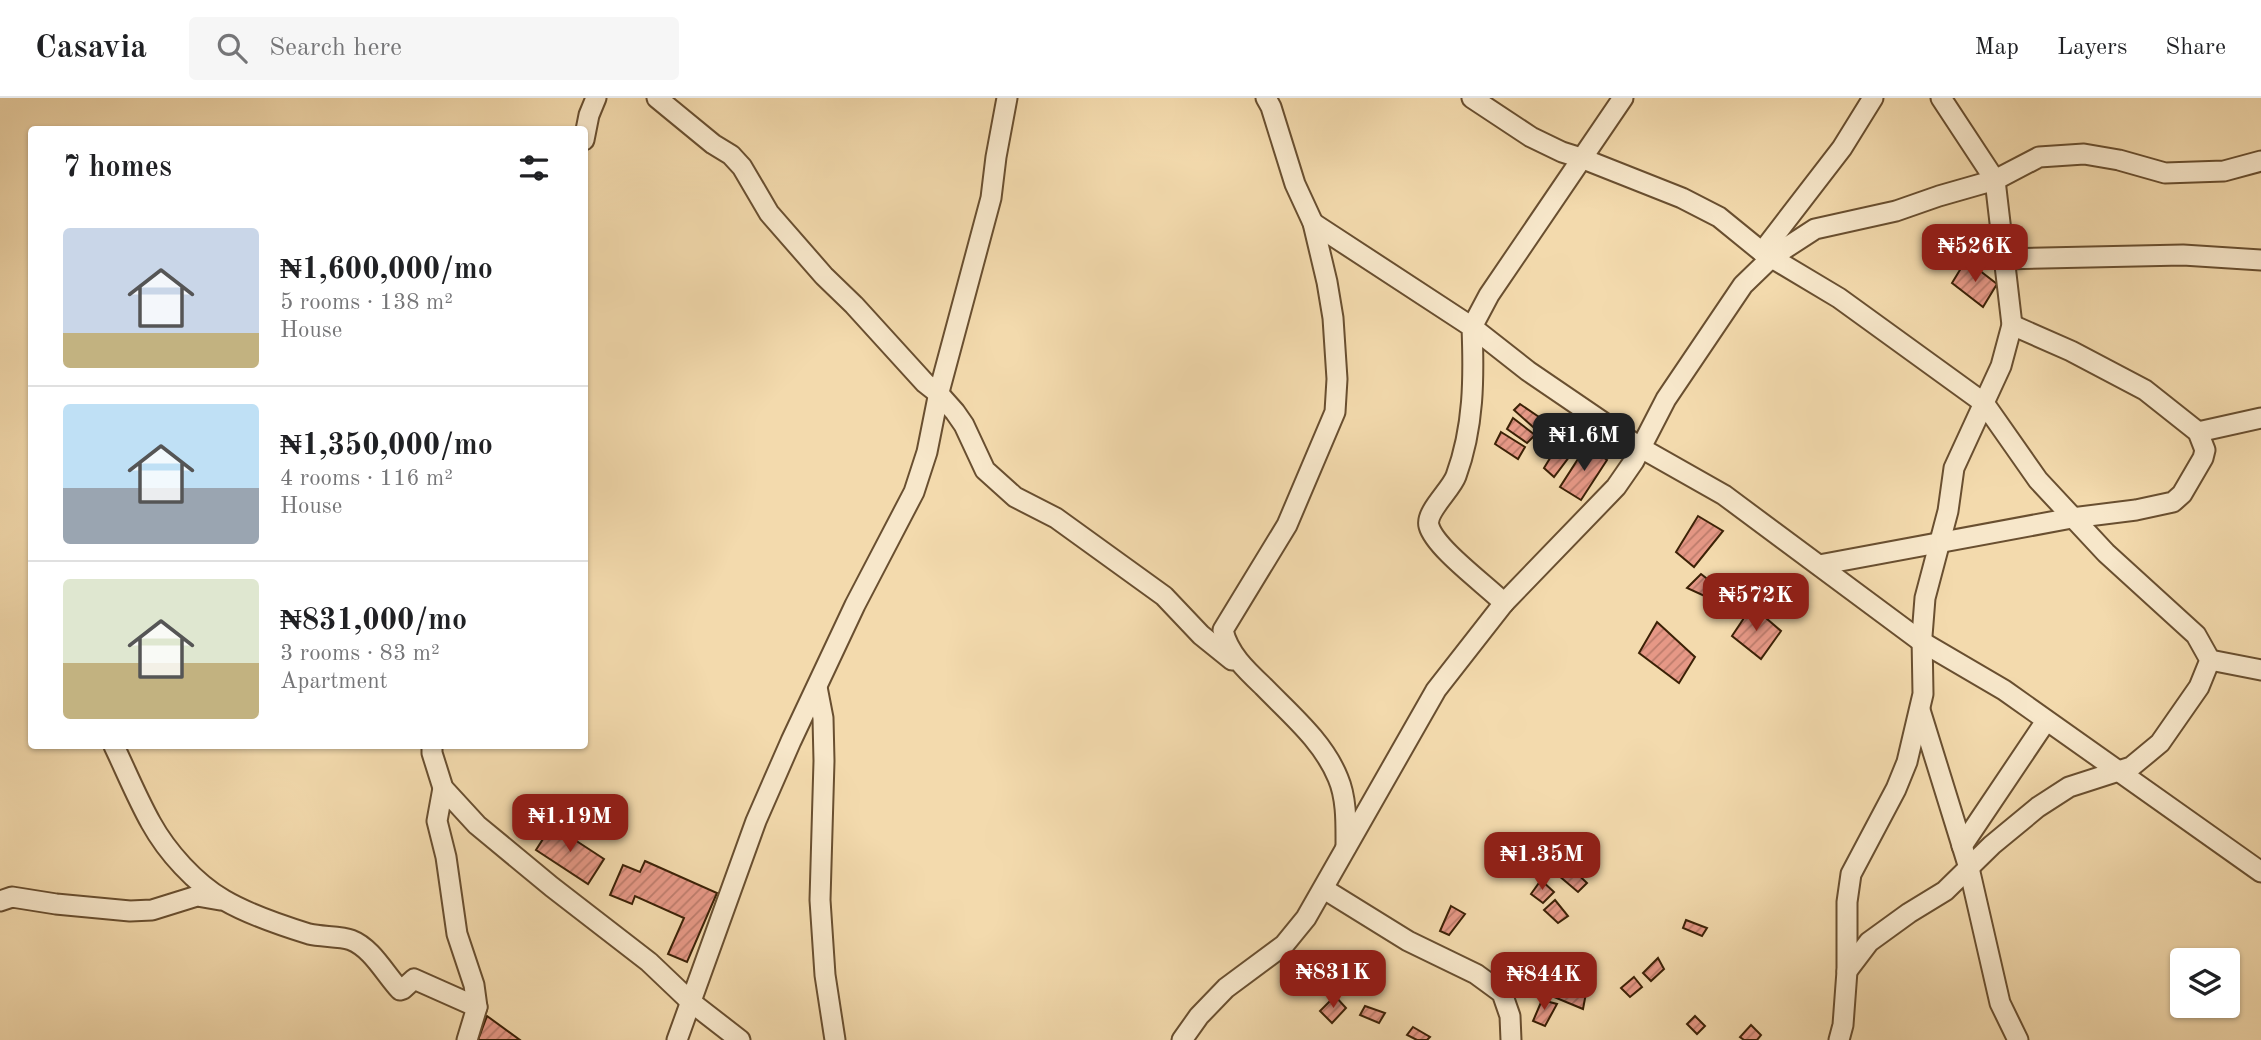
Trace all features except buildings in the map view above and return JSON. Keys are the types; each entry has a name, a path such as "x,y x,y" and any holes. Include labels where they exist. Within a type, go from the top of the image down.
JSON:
{"street":[{"path":"587,126 596,98"},
{"path":"657,98 713,144 731,155 742,167 769,213 824,276 925,383 939,394 964,425 985,470 1015,497 1056,518 1164,596 1201,635 1225,656 1243,667"},
{"path":"677,1040 756,821 855,605 914,492 927,452 939,394 991,198 1007,98"},
{"path":"1266,98 1295,184 1313,223 1327,282 1333,318 1337,379 1335,412 1287,525 1223,630 1226,643 1243,667 1323,750 1339,779 1345,814 1346,847"},
{"path":"1472,98 1531,137 1562,152 1682,198 1719,217 1767,255 1839,298 1984,403 2038,480 2106,553 2196,635 2210,660 2261,670"},
{"path":"1504,603 1440,545 1429,526 1429,517 1455,478 1468,433 1474,381 1472,327 1489,295 1623,98"},
{"path":"1182,1040 1199,1016 1226,988 1284,945 1306,918 1436,690 1504,603 1616,487 1641,448 1666,399 1743,285 1842,148 1873,98"},
{"path":"1839,1040 1843,1024 1847,971 1847,902 1851,874 1896,789 1907,762 1923,694 1925,598 1948,511 1954,468 2001,366 2012,325 1995,180 1941,98"},
{"path":"1767,255 1815,229 1896,211 1995,180 2039,158 2084,154 2119,160 2165,173 2224,171 2261,161"},
{"path":"1313,223 1472,327 1528,371 1641,448 1724,495 1922,642 2004,690 2261,872"},
{"path":"2003,259 2183,255 2261,260"},
{"path":"1819,565 2173,502 2192,479 2203,458 2204,450 2198,432 2145,390 2071,351 2012,325"},
{"path":"2198,432 2261,418"},
{"path":"1847,971 1869,942 1909,912 1945,891 1992,845 2038,807 2069,787 2131,767 2160,743 2199,687 2210,660"},
{"path":"817,687 824,761 820,900 825,975 835,1040"},
{"path":"1920,709 1969,868 2000,1003 2018,1040"},
{"path":"1962,846 2046,721"},
{"path":"115,749 151,823 163,840 194,877 225,901"},
{"path":"428,749 443,788 477,825 649,962 691,1002 740,1040"},
{"path":"443,788 437,821 446,857 457,934 474,985 477,1007 467,1040"},
{"path":"1324,889 1408,940 1476,974 1502,993 1510,1016 1511,1040"},
{"path":"0,901 12,897 130,911 152,910 197,896 225,901 310,934 350,939 380,965 400,990 414,979 477,1007"}]}
